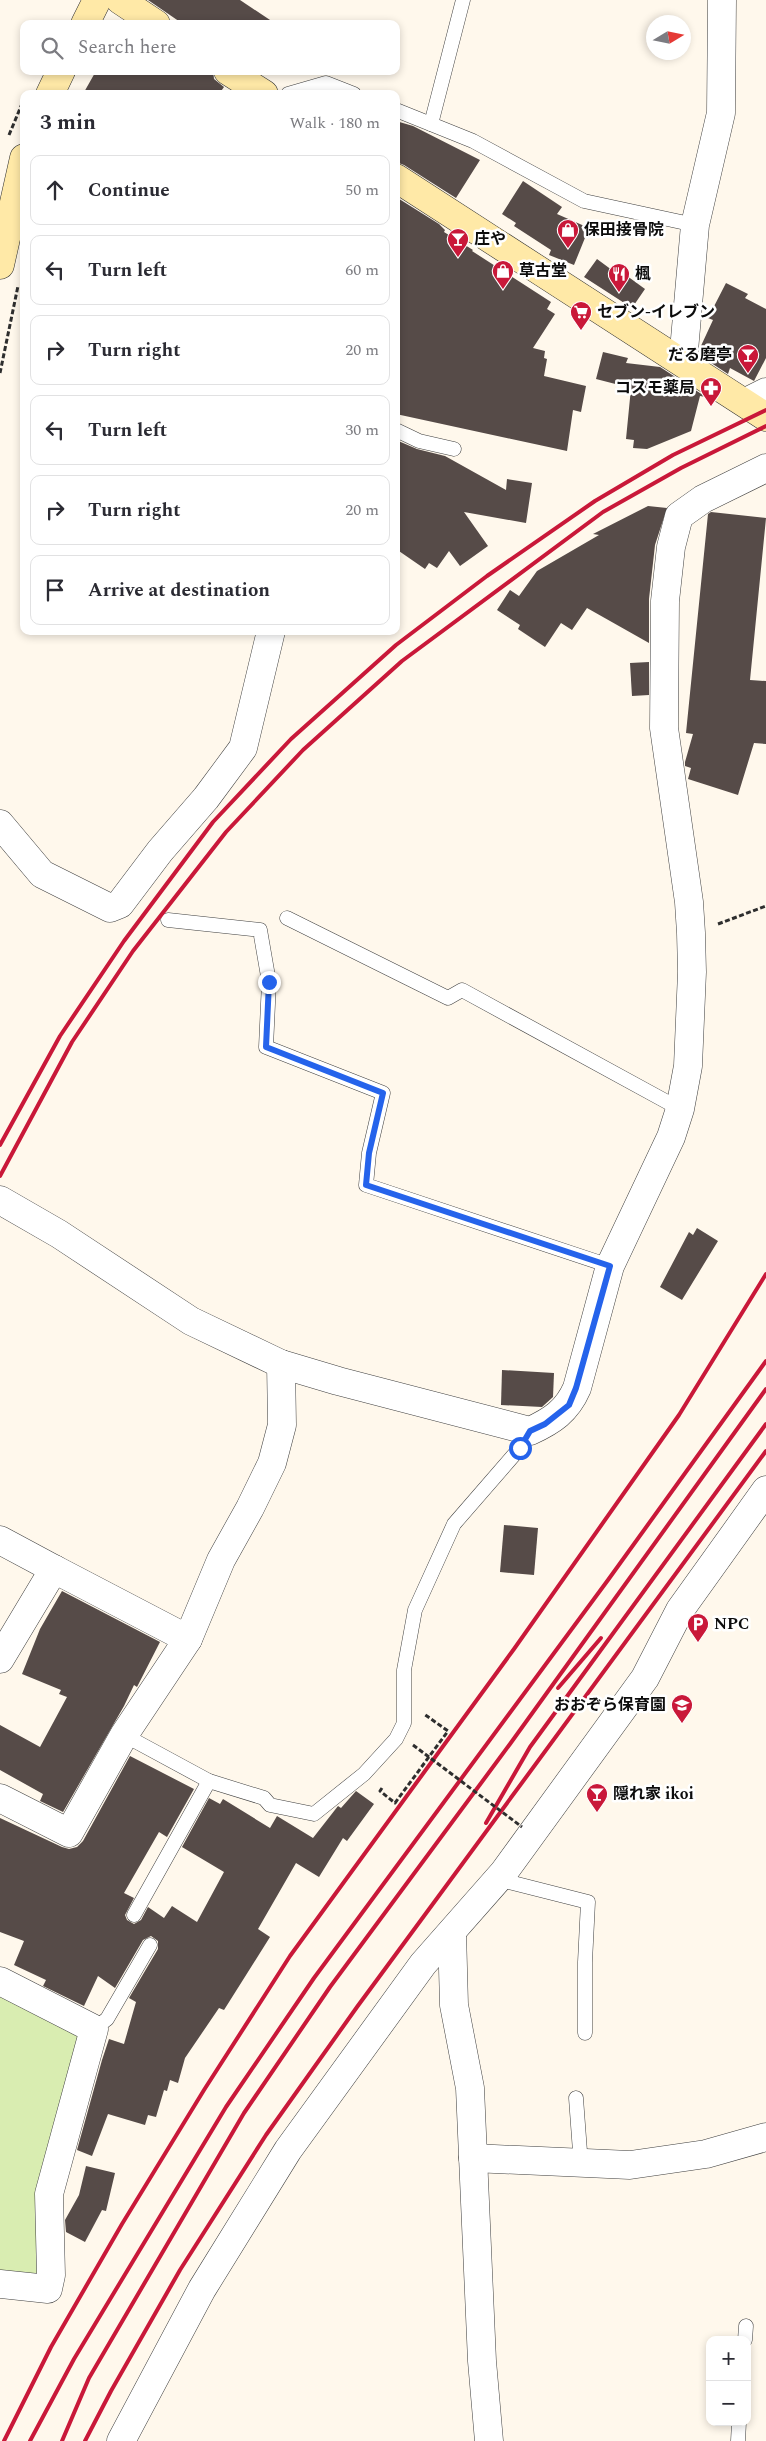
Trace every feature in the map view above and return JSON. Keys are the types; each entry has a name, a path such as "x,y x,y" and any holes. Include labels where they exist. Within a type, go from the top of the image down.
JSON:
{"main road":[{"path":"87,20 97,0"},
{"path":"120,0 150,20"},
{"path":"52,90 59,75"},
{"path":"234,81 255,90"},
{"path":"400,181 683,362 759,403"},
{"path":"10,271 20,190"}],"street":[{"path":"683,362 695,225 721,113 722,0"},
{"path":"0,1200 59,1234 191,1321 281,1364 338,1381 530,1431 545,1424 569,1405 576,1388 610,1266 672,1138 680,1109 688,1066 692,972 689,902 664,728 665,601 671,547 679,516 703,499 766,468"},
{"path":"0,824 42,874 110,908 120,904 160,851 206,798 243,748 270,635"},
{"path":"0,1798 69,1833 124,1735 188,1639 221,1560 272,1463 282,1425 281,1364"},
{"path":"121,2441 202,2289 288,2150 423,1964 498,1879 646,1678 680,1610 766,1490"},
{"path":"0,1540 188,1639"},
{"path":"0,1659 54,1569"},
{"path":"452,1932 454,2005 470,2088 482,2361 489,2441"},
{"path":"0,1981 94,2029 49,2194 51,2275 48,2289 0,2284"},
{"path":"473,2158 630,2165 706,2154 766,2137"}],"lane":[{"path":"431,124 463,0"},
{"path":"302,90 326,83 344,90"},
{"path":"400,112 472,141 584,201 695,225"},
{"path":"400,432 419,441 454,449"},
{"path":"287,918 448,998 462,990 680,1109"},
{"path":"168,920 260,930 269,982 266,1047 383,1093 369,1153 366,1185 610,1266"},
{"path":"124,1735 209,1781 264,1798 270,1805 314,1814 364,1774 396,1739 404,1723 404,1670 419,1602 454,1524 520,1448 530,1431"},
{"path":"134,1915 209,1781"},
{"path":"498,1879 588,1902 585,1962 585,2033"},
{"path":"94,2029 108,2019 150,1945"},
{"path":"576,2098 581,2164"},
{"path":"738,2441 739,2426"}],"path":[{"path":"0,374 10,271"},
{"path":"691,933 766,906"},
{"path":"385,1784 380,1791 395,1803 448,1730 424,1714 420,1720"},
{"path":"408,1753 413,1745 522,1827"}],"green space":[{"path":"0,1989 77,2026 80,2040 43,2273 32,2281 0,2277"}],"building":[{"path":"148,0 240,0 270,20 177,20"},
{"path":"94,75 214,75 214,79 224,87 222,90 85,90"},
{"path":"400,122 413,126 480,160 456,198 400,164"},
{"path":"523,181 562,207 557,214 589,228 574,265 549,255 551,250 514,226 516,223 502,214"},
{"path":"400,200 439,224 445,230 444,232 551,302 547,309 555,314 533,348 545,351 544,358 547,359 544,376 586,386 581,412 573,410 567,451 400,415"},
{"path":"597,259 620,276 623,273 645,289 632,308 584,277"},
{"path":"726,283 748,294 745,298 766,309 766,358 754,381 730,368 728,374 699,355 700,348 713,320 708,318"},
{"path":"603,352 628,358 626,363 660,367 706,397 700,396 691,431 647,449 633,448 634,440 626,439 631,388 596,379"},
{"path":"400,442 417,449 445,456 506,490 507,479 532,483 526,523 464,512 488,546 460,566 449,551 437,568 429,563 425,569 400,552"},
{"path":"648,506 667,508 655,545 649,599 649,643 587,608 572,630 561,623 545,647 518,629 520,625 497,610 510,590 519,596 537,571 599,535 593,534"},
{"path":"711,512 766,518 750,680 766,681 766,744 754,743 738,795 688,779 691,768 685,766 693,734 686,733 708,514"},
{"path":"649,662 649,695 632,696 630,663"},
{"path":"697,1228 718,1241 682,1300 660,1287 689,1232 693,1235"},
{"path":"502,1370 554,1373 553,1397 542,1407 501,1405"},
{"path":"504,1525 538,1528 534,1575 500,1572"},
{"path":"62,1591 160,1642 137,1687 134,1685 124,1706 63,1812 40,1801 43,1794 0,1770 0,1725 40,1747 67,1697 59,1694 61,1690 22,1674 40,1629"},
{"path":"130,1756 194,1789 167,1837 159,1832 124,1893 134,1898 125,1915 127,1920 134,1924 141,1920 148,1907 164,1918 172,1906 197,1922 224,1872 182,1847 209,1798 220,1804 223,1799 270,1828 277,1816 313,1838 338,1806 341,1808 356,1791 374,1804 347,1841 343,1838 319,1877 296,1863 258,1929 270,1937 224,2010 219,2008 185,2058 178,2083 170,2080 167,2091 164,2090 156,2117 148,2115 145,2125 108,2114 92,2156 77,2150 102,2060 109,2039 124,2044 136,2002 129,1998 158,1949 158,1941 151,1936 143,1940 115,1988 98,1976 84,2006 43,1986 46,1980 14,1965 24,1941 0,1932 0,1818 62,1847 69,1849 77,1847 83,1841"},
{"path":"86,2166 115,2173 106,2211 102,2210 85,2242 66,2232 65,2220 79,2195"}],"railway":[{"path":"0,1145 60,1036 124,941 213,822 291,739 396,645 487,576 595,501 673,455 766,410"},
{"path":"0,1176 72,1042 133,951 226,832 303,750 402,661 603,512 681,468 766,426"},
{"path":"4,2441 51,2347 122,2224 204,2090 290,1956 514,1649 679,1415 766,1274"},
{"path":"30,2441 74,2359 226,2107 314,1978 608,1580 766,1361"},
{"path":"62,2441 89,2378 244,2113 330,1987 510,1744 766,1389"},
{"path":"486,1823 530,1747 766,1424"},
{"path":"85,2441 111,2391 180,2270 266,2135 357,2007 766,1451"},
{"path":"558,1688 601,1638"}],"place":[{"name":"保田接骨院","path":"568,249"},
{"name":"庄や","path":"458,258"},
{"name":"草古堂","path":"503,290"},
{"name":"楓","path":"619,293"},
{"name":"セブン-イレブン","path":"581,331"},
{"name":"だる磨亭","path":"748,374"},
{"name":"コスモ薬局","path":"711,407"},
{"name":"NPC","path":"698,1643"},
{"name":"おおぞら保育園","path":"682,1724"},
{"name":"隠れ家 ikoi","path":"597,1813"}],"route":[{"path":"269,982 266,1047 383,1093 369,1153 366,1185 610,1266 576,1388 569,1405 545,1424 530,1431 520,1448"}]}
